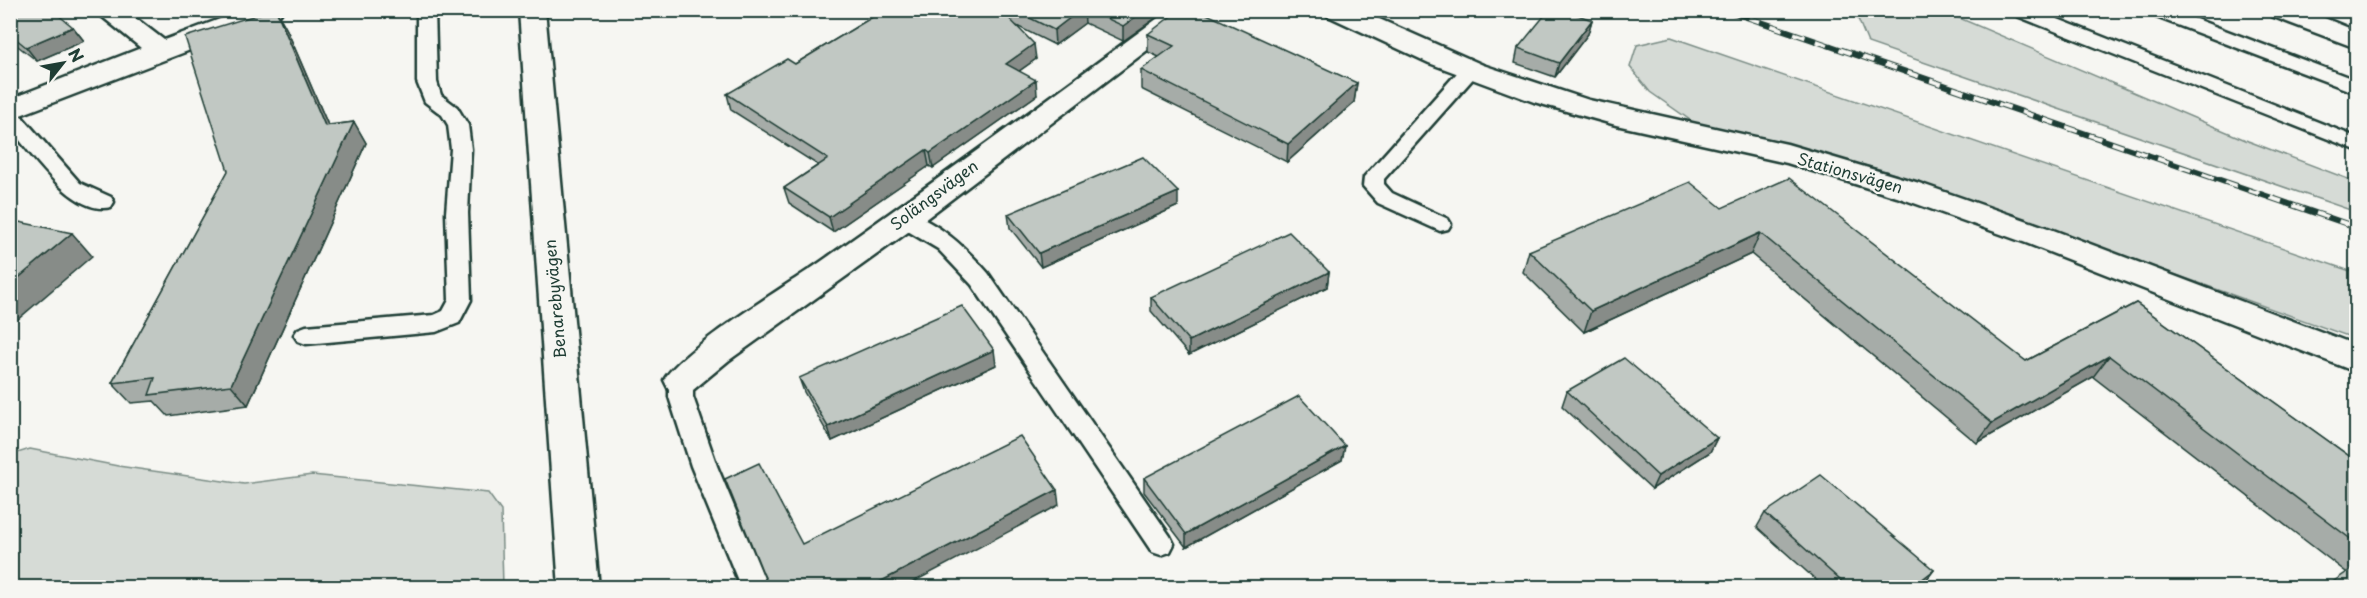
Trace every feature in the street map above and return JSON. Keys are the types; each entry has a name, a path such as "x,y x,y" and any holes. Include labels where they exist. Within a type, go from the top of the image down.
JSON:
{"street":[{"path":"107,10 161,50"},
{"path":"10,110 270,10"},
{"name":"Benarebyvägen","path":"532,10 579,588"},
{"name":"Solängsvägen","path":"681,380 716,352 904,219 1187,10"},
{"name":"Stationsvägen","path":"1337,10 1420,50 1612,115 1840,168 1946,202 2356,359"},
{"path":"2280,10 2356,40"}],"lane":[{"path":"306,334 436,323 451,317 460,300 457,213 461,149 458,125 450,111 432,98 427,82 426,10"},
{"path":"2018,10 2356,144"},
{"path":"2154,10 2356,87"},
{"path":"1440,224 1385,198 1373,186 1374,177 1471,69"},
{"path":"10,115 73,188 104,202"},
{"path":"904,219 928,230 957,250 980,279 1161,544"},
{"path":"681,380 681,397 704,466 754,588"}],"shaded area":[{"path":"1845,11 1943,11 2248,141 2356,182 2356,212 1868,43 1856,14"},
{"path":"1671,37 2356,273 2356,339 1883,170 1693,122 1650,92 1630,67 1637,45"},
{"path":"30,449 118,466 244,484 312,475 488,493 501,511 503,587 11,587 11,455"}],"building":[{"path":"10,10 52,10 73,27 26,47 10,34"},
{"path":"276,10 325,126 354,122 231,385 149,395 155,378 112,383 228,171 185,37"},
{"path":"884,10 1001,10 1034,44 1006,64 1036,80 930,153 926,150 829,217 784,188 828,159 727,94 787,59 795,64"},
{"path":"1014,10 1080,10 1054,30"},
{"path":"1089,10 1145,10 1123,26"},
{"path":"1179,10 1198,10 1357,83 1288,144 1141,70 1174,46 1148,34"},
{"path":"1549,10 1564,10 1592,20 1559,63 1518,48"},
{"path":"1143,157 1178,192 1039,253 1008,214"},
{"path":"1789,178 2026,361 2136,303 2356,461 2356,543 2109,356 1992,423 1760,233 1591,311 1529,251 1690,182 1722,208"},
{"path":"19,222 72,233 10,285 10,230"},
{"path":"1289,232 1329,272 1189,341 1151,297"},
{"path":"962,306 994,350 828,427 799,378"},
{"path":"1624,358 1717,438 1658,476 1567,391"},
{"path":"1299,396 1345,446 1186,534 1144,478"},
{"path":"1020,436 1057,490 868,588 770,588 725,479 759,463 802,544"},
{"path":"1821,475 1934,570 1911,588 1849,588 1765,513"},
{"path":"2356,566 2356,588 2324,588"}],"railway":[{"path":"1726,10 2356,227"}]}
